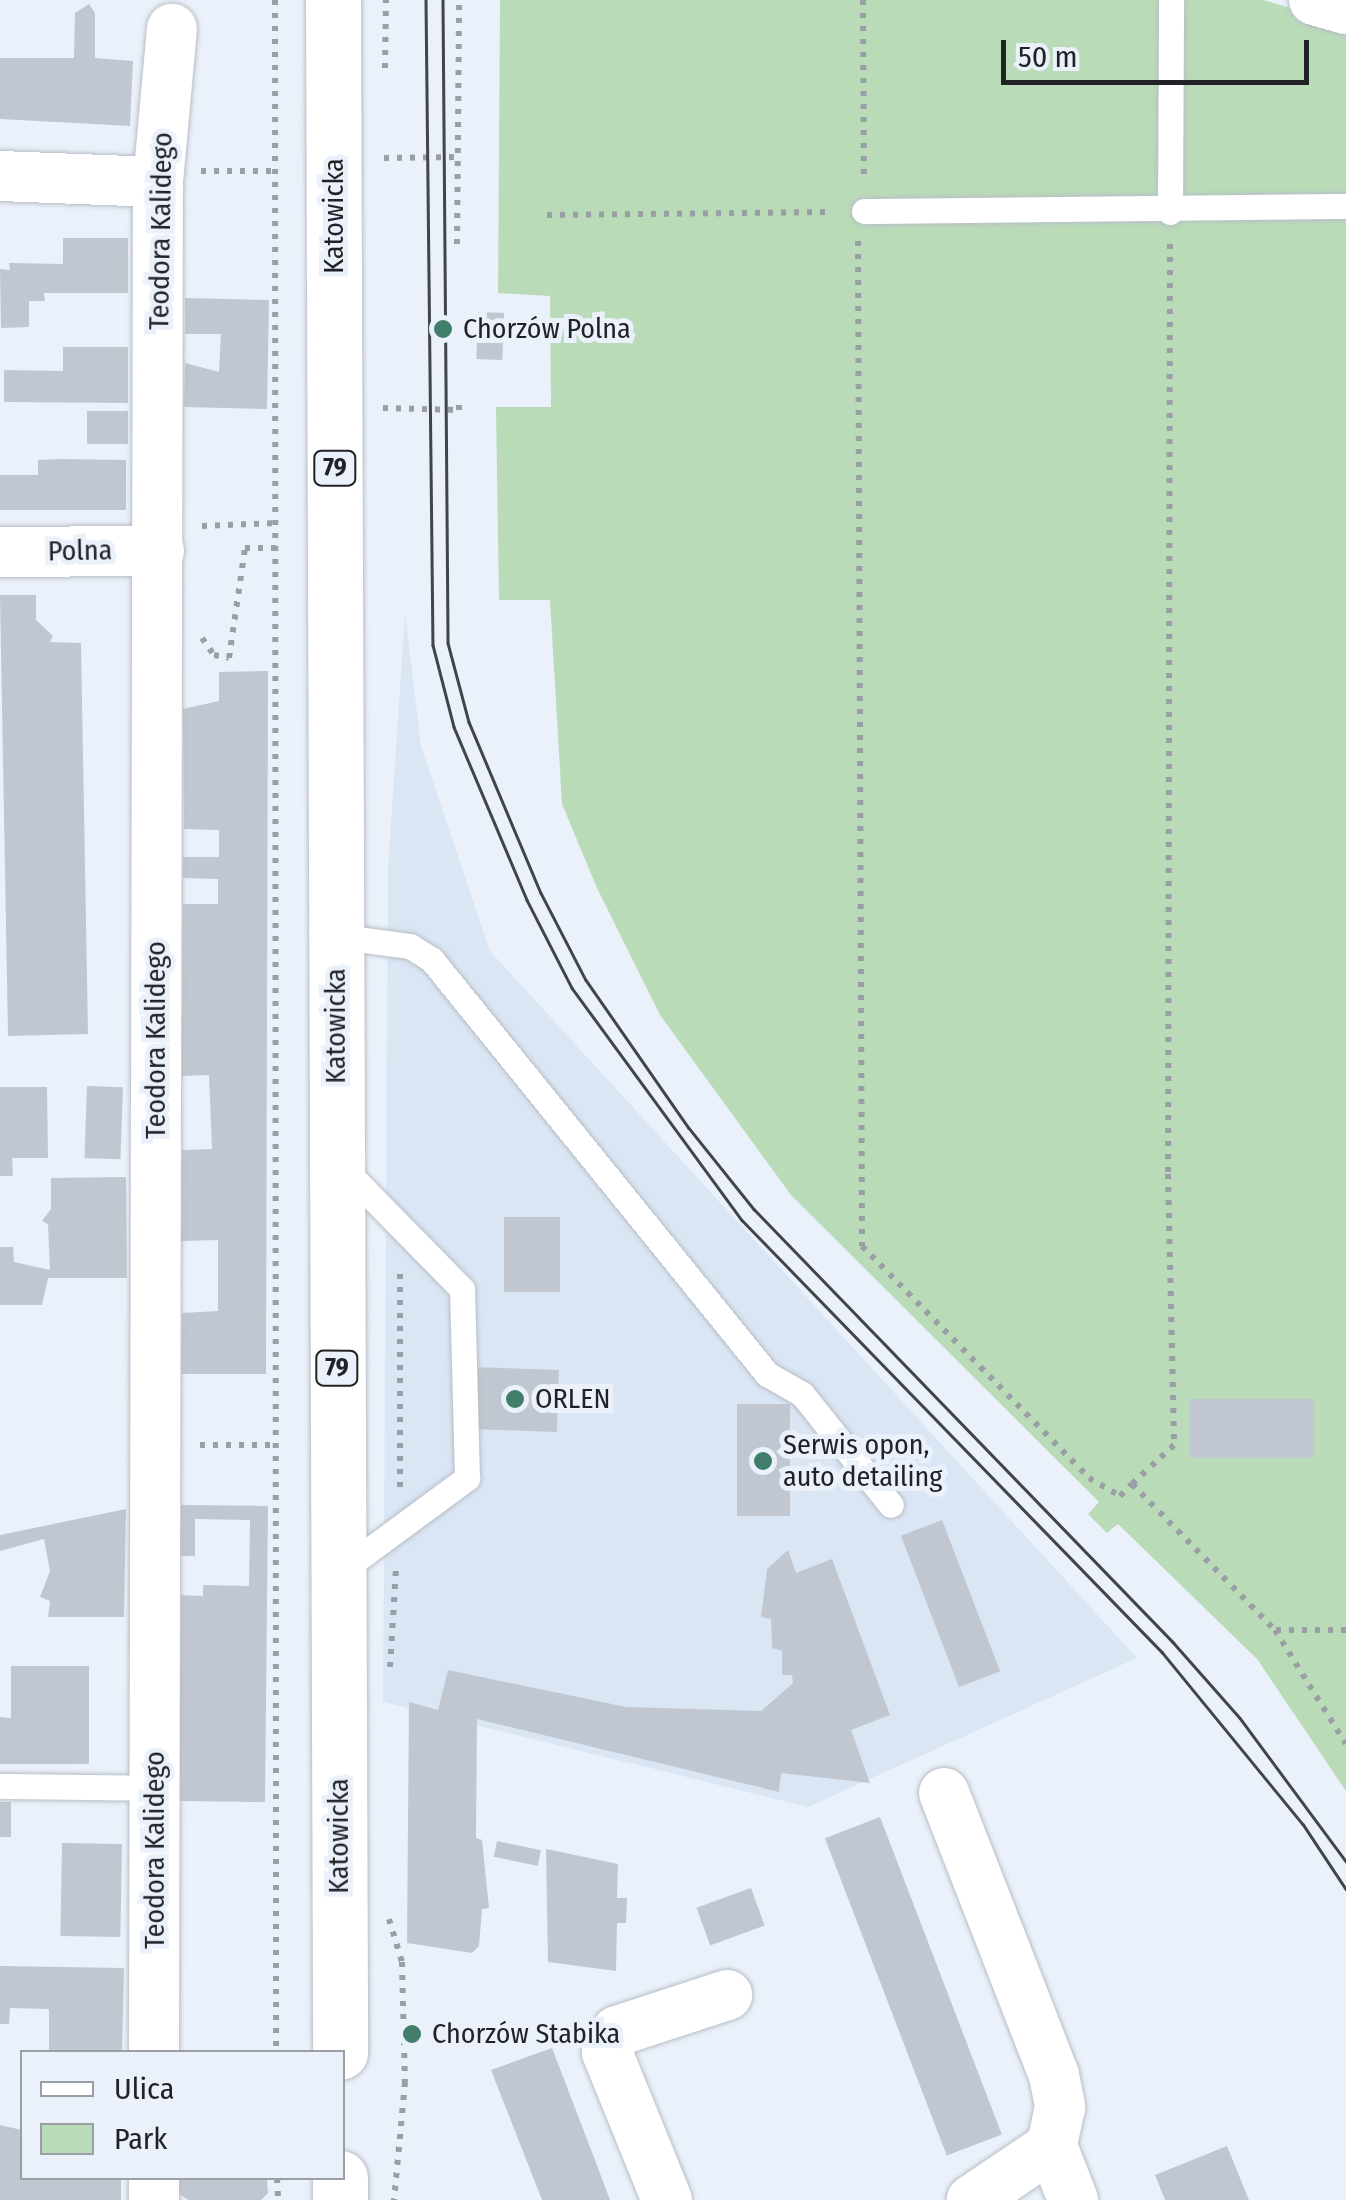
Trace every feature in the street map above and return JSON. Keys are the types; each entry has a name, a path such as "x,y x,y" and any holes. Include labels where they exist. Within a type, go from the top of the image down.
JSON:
{"main road":[{"name":"Katowicka","path":"333,0 340,2050"}],"street":[{"path":"1314,0 1346,9"},
{"name":"Teodora Kalidego","path":"154,2050 158,182 173,16"},
{"path":"0,176 158,182"},
{"name":"Polna","path":"0,552 159,550"},
{"path":"944,1793 1054,2075 1060,2108 1052,2146 1072,2200"},
{"path":"667,2200 607,2052 616,2031 727,1995"},
{"path":"972,2200 1052,2146"}],"lane":[{"path":"1170,212 1171,0"},
{"path":"864,211 1170,212 1346,206"},
{"path":"335,936 410,946 432,960 767,1374 802,1394 891,1505"},
{"path":"337,1162 462,1289 467,1478 337,1574"},
{"path":"0,1786 155,1788"}],"path":[{"path":"275,0 276,2050"},
{"path":"457,244 459,0"},
{"path":"863,0 864,211 858,236 862,1246 1089,1478 1120,1496 1174,1446 1168,1174 1170,212"},
{"path":"384,158 458,157"},
{"path":"218,172 276,172"},
{"path":"547,215 864,211"},
{"path":"382,408 459,410 459,401"},
{"path":"221,526 276,523"},
{"path":"160,614 186,618 214,654 228,658 245,548 276,548"},
{"path":"179,1445 274,1445"},
{"path":"1132,1484 1274,1630 1346,1744"},
{"path":"1274,1630 1346,1630"}],"shaded area":[{"path":"405,612 421,746 490,951 1137,1658 808,1807 383,1702 388,869"}],"green space":[{"path":"500,0 1263,0 1346,24 1346,1791 1257,1659 1118,1524 1107,1533 1088,1514 1099,1502 791,1195 660,1015 597,888 562,804 550,600 499,600 496,407 551,407 550,296 498,293"}],"building":[{"path":"89,4 95,13 95,58 133,61 130,126 0,119 0,58 74,58 75,13"},
{"path":"63,238 128,238 128,293 44,293 45,301 29,301 29,327 1,328 0,269 10,270 9,263 63,264"},
{"path":"185,298 269,300 267,409 184,407 185,363 219,372 221,334 185,334"},
{"path":"478,312 504,313 502,360 476,359"},
{"path":"63,347 128,347 128,403 4,402 4,370 63,371"},
{"path":"87,411 128,411 128,444 87,444"},
{"path":"38,460 126,460 126,510 0,510 0,475 38,475"},
{"path":"0,595 36,595 36,620 53,636 50,642 81,643 88,1034 8,1036"},
{"path":"268,671 266,1374 181,1374 182,1313 218,1311 218,1240 181,1241 182,1150 212,1149 209,1075 182,1076 183,904 218,904 218,879 183,878 183,857 219,857 219,830 184,829 183,709 219,701 219,672"},
{"path":"87,1086 123,1087 120,1159 84,1158"},
{"path":"0,1087 47,1087 48,1158 12,1158 13,1176 0,1176"},
{"path":"126,1177 127,1278 48,1278 42,1305 0,1305 0,1247 13,1247 14,1262 50,1270 48,1224 42,1221 51,1209 51,1178"},
{"path":"504,1217 560,1217 560,1292 504,1292"},
{"name":"ORLEN","path":"472,1367 559,1370 557,1432 470,1429"},
{"path":"1190,1399 1314,1399 1314,1458 1190,1458"},
{"path":"737,1404 790,1404 790,1516 737,1516"},
{"path":"181,1505 268,1506 265,1802 179,1801 181,1595 203,1596 203,1585 249,1586 250,1520 195,1519 195,1556 180,1556"},
{"path":"126,1509 124,1617 48,1617 50,1601 40,1597 50,1571 44,1539 0,1551 0,1535"},
{"path":"942,1520 1000,1671 959,1687 901,1536"},
{"path":"788,1550 796,1573 832,1559 890,1715 851,1730 870,1783 781,1773 779,1792 477,1719 476,1838 482,1840 489,1908 482,1909 479,1946 472,1953 407,1943 409,1702 438,1710 448,1670 626,1707 761,1711 793,1683 792,1675 782,1675 782,1651 772,1648 771,1619 761,1617 767,1569"},
{"path":"11,1666 89,1666 89,1764 0,1764 0,1717 11,1718"},
{"path":"0,1802 11,1802 11,1837 0,1837"},
{"path":"880,1817 1002,2134 947,2156 825,1838"},
{"path":"497,1841 541,1850 538,1866 494,1857"},
{"path":"62,1843 122,1844 120,1937 60,1936"},
{"path":"546,1849 618,1864 617,1898 627,1898 626,1923 617,1923 616,1971 548,1962"},
{"path":"751,1888 765,1926 710,1945 696,1908"},
{"path":"0,1966 124,1968 122,2050 49,2050 49,2009 10,2008 9,2024 0,2024"},
{"path":"552,2048 610,2200 542,2200 491,2070"},
{"path":"0,2125 20,2130 20,2180 121,2180 121,2200 0,2200"},
{"path":"1227,2146 1249,2200 1165,2200 1155,2175"},
{"path":"177,2180 267,2180 268,2193 261,2200 188,2200 177,2192"}],"tram line":[{"path":"426,0 433,645 454,727 527,900 572,988 742,1220 1162,1652 1303,1824 1346,1889"},
{"path":"443,0 448,643 469,722 541,893 586,980 689,1128 754,1209 1173,1642 1240,1718 1346,1861"}],"place":[{"name":"Chorzów Polna","path":"443,329"},
{"name":"ORLEN","path":"515,1399"},
{"name":"Serwis opon, auto detailing","path":"763,1461"},
{"name":"Chorzów Stabika","path":"412,2034"}]}
